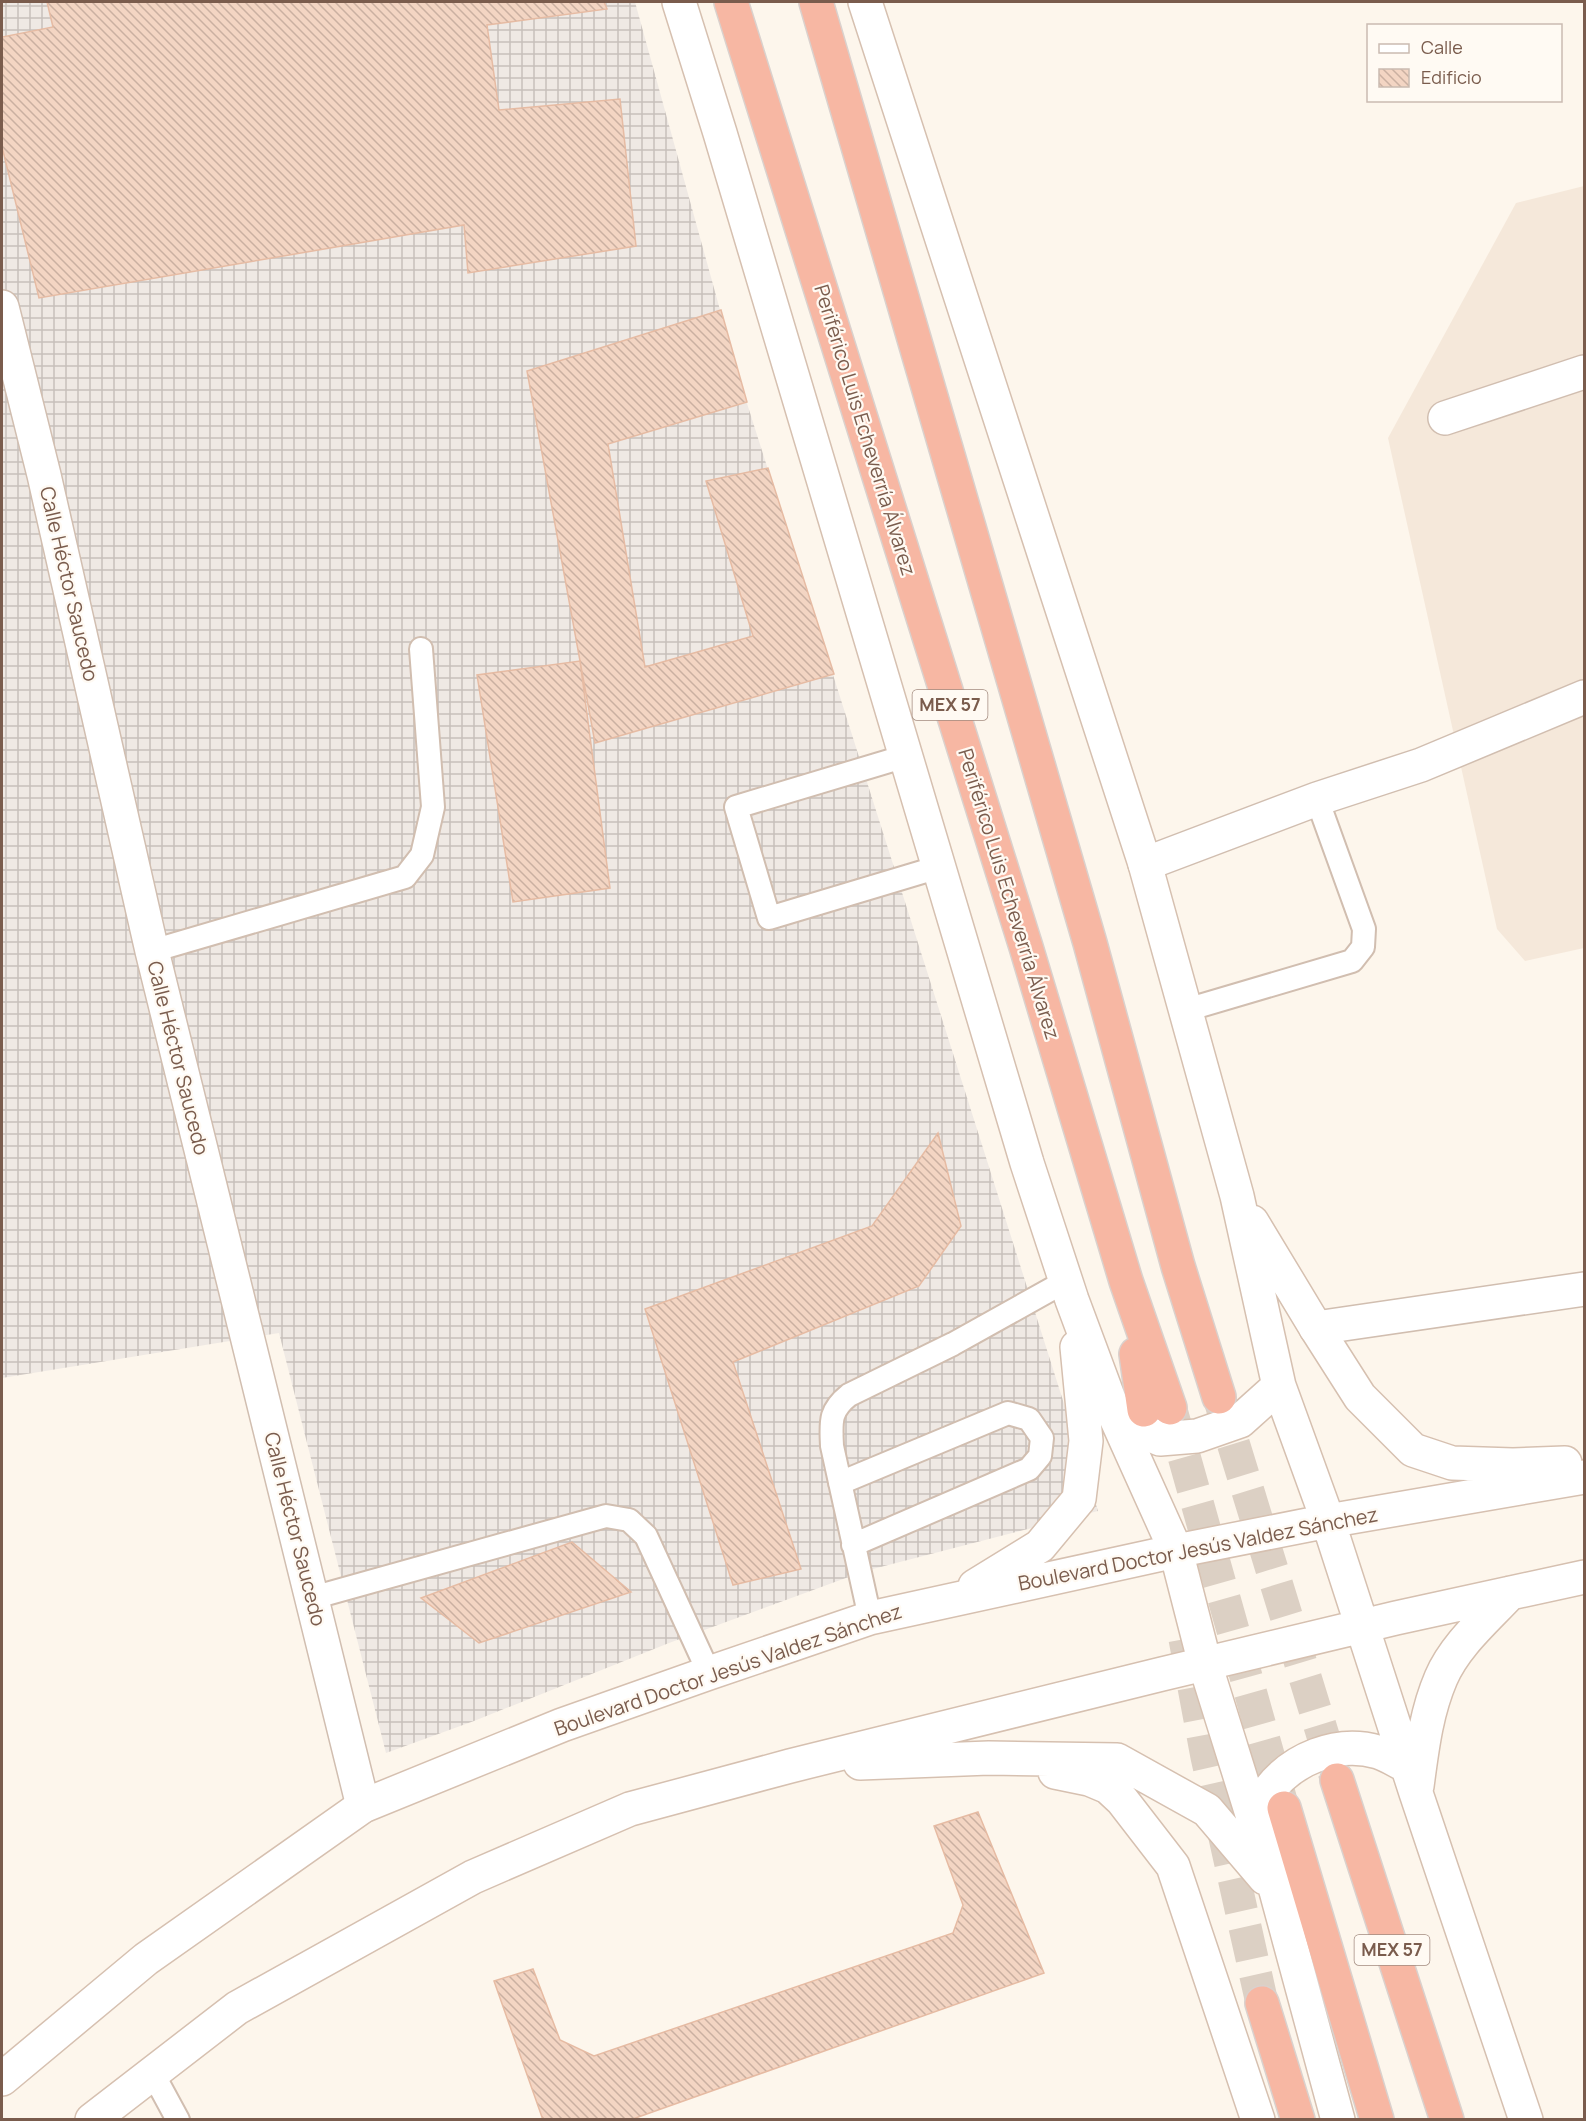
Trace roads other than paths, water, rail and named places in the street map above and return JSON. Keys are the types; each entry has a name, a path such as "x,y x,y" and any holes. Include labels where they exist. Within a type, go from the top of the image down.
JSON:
{"highway":[{"name":"Periférico Luis Echeverría Álvarez","path":"731,2 1026,947 1126,1281 1143,1412"},
{"name":"MEX 57","path":"816,2 1090,943 1179,1266 1219,1397"},
{"name":"MEX 57","path":"1337,1780 1447,2120"},
{"name":"MEX 57","path":"1284,1808 1377,2120"},
{"path":"1262,2003 1298,2120"}],"street":[{"path":"679,2 1027,1163 1069,1291 1086,1441 1079,1499 1040,1546 954,1600"},
{"path":"865,2 1145,864 1237,1196 1279,1386 1328,1521 1411,1780 1526,2120"},
{"name":"Calle Héctor Saucedo","path":"2,307 47,487 152,951 363,1806"},
{"path":"1445,418 1584,372"},
{"path":"1145,864 1317,799 1421,765 1584,697"},
{"path":"1237,1196 1360,1397 1413,1450 1452,1463 1514,1465 1584,1463"},
{"path":"1316,1328 1584,1288"},
{"path":"1069,1291 1160,1439 1197,1436 1239,1421 1279,1386"},
{"path":"1143,1412 1205,1664 1276,1891 1338,2120"},
{"name":"Boulevard Doctor Jesús Valdez Sánchez","path":"2,2079 146,1959 363,1806 562,1725 709,1672 870,1618 1176,1551 1328,1521 1584,1478"},
{"path":"92,2120 237,2008 473,1877 630,1809 790,1766 1205,1664 1584,1577"},
{"path":"1411,1780 1441,1677 1468,1638 1510,1593"},
{"path":"1254,1823 1266,1794 1288,1770 1315,1755 1346,1748 1378,1752 1411,1780"},
{"path":"790,1766 989,1758 1117,1760 1207,1810 1276,1891"},
{"path":"989,1758 1089,1779 1107,1787 1122,1800 1173,1866 1257,2120"}],"lane":[{"path":"152,951 405,877 422,855 433,807 420,649"},
{"path":"906,756 736,807 769,918 939,867"},
{"path":"1186,1010 1352,961 1363,947 1364,929 1317,799"},
{"path":"870,1618 832,1446 831,1424 836,1405 849,1395 953,1344 1069,1291"},
{"path":"840,1483 1008,1413 1029,1419 1042,1438 1040,1456 1029,1469 854,1545"},
{"path":"312,1598 606,1516 629,1520 646,1536 709,1672"},
{"path":"152,2073 178,2120"}],"tunnel":[{"path":"1219,1397 1336,1778"},
{"path":"1171,1410 1283,1808"},
{"path":"1185,1639 1207,1757 1262,2003"}]}
